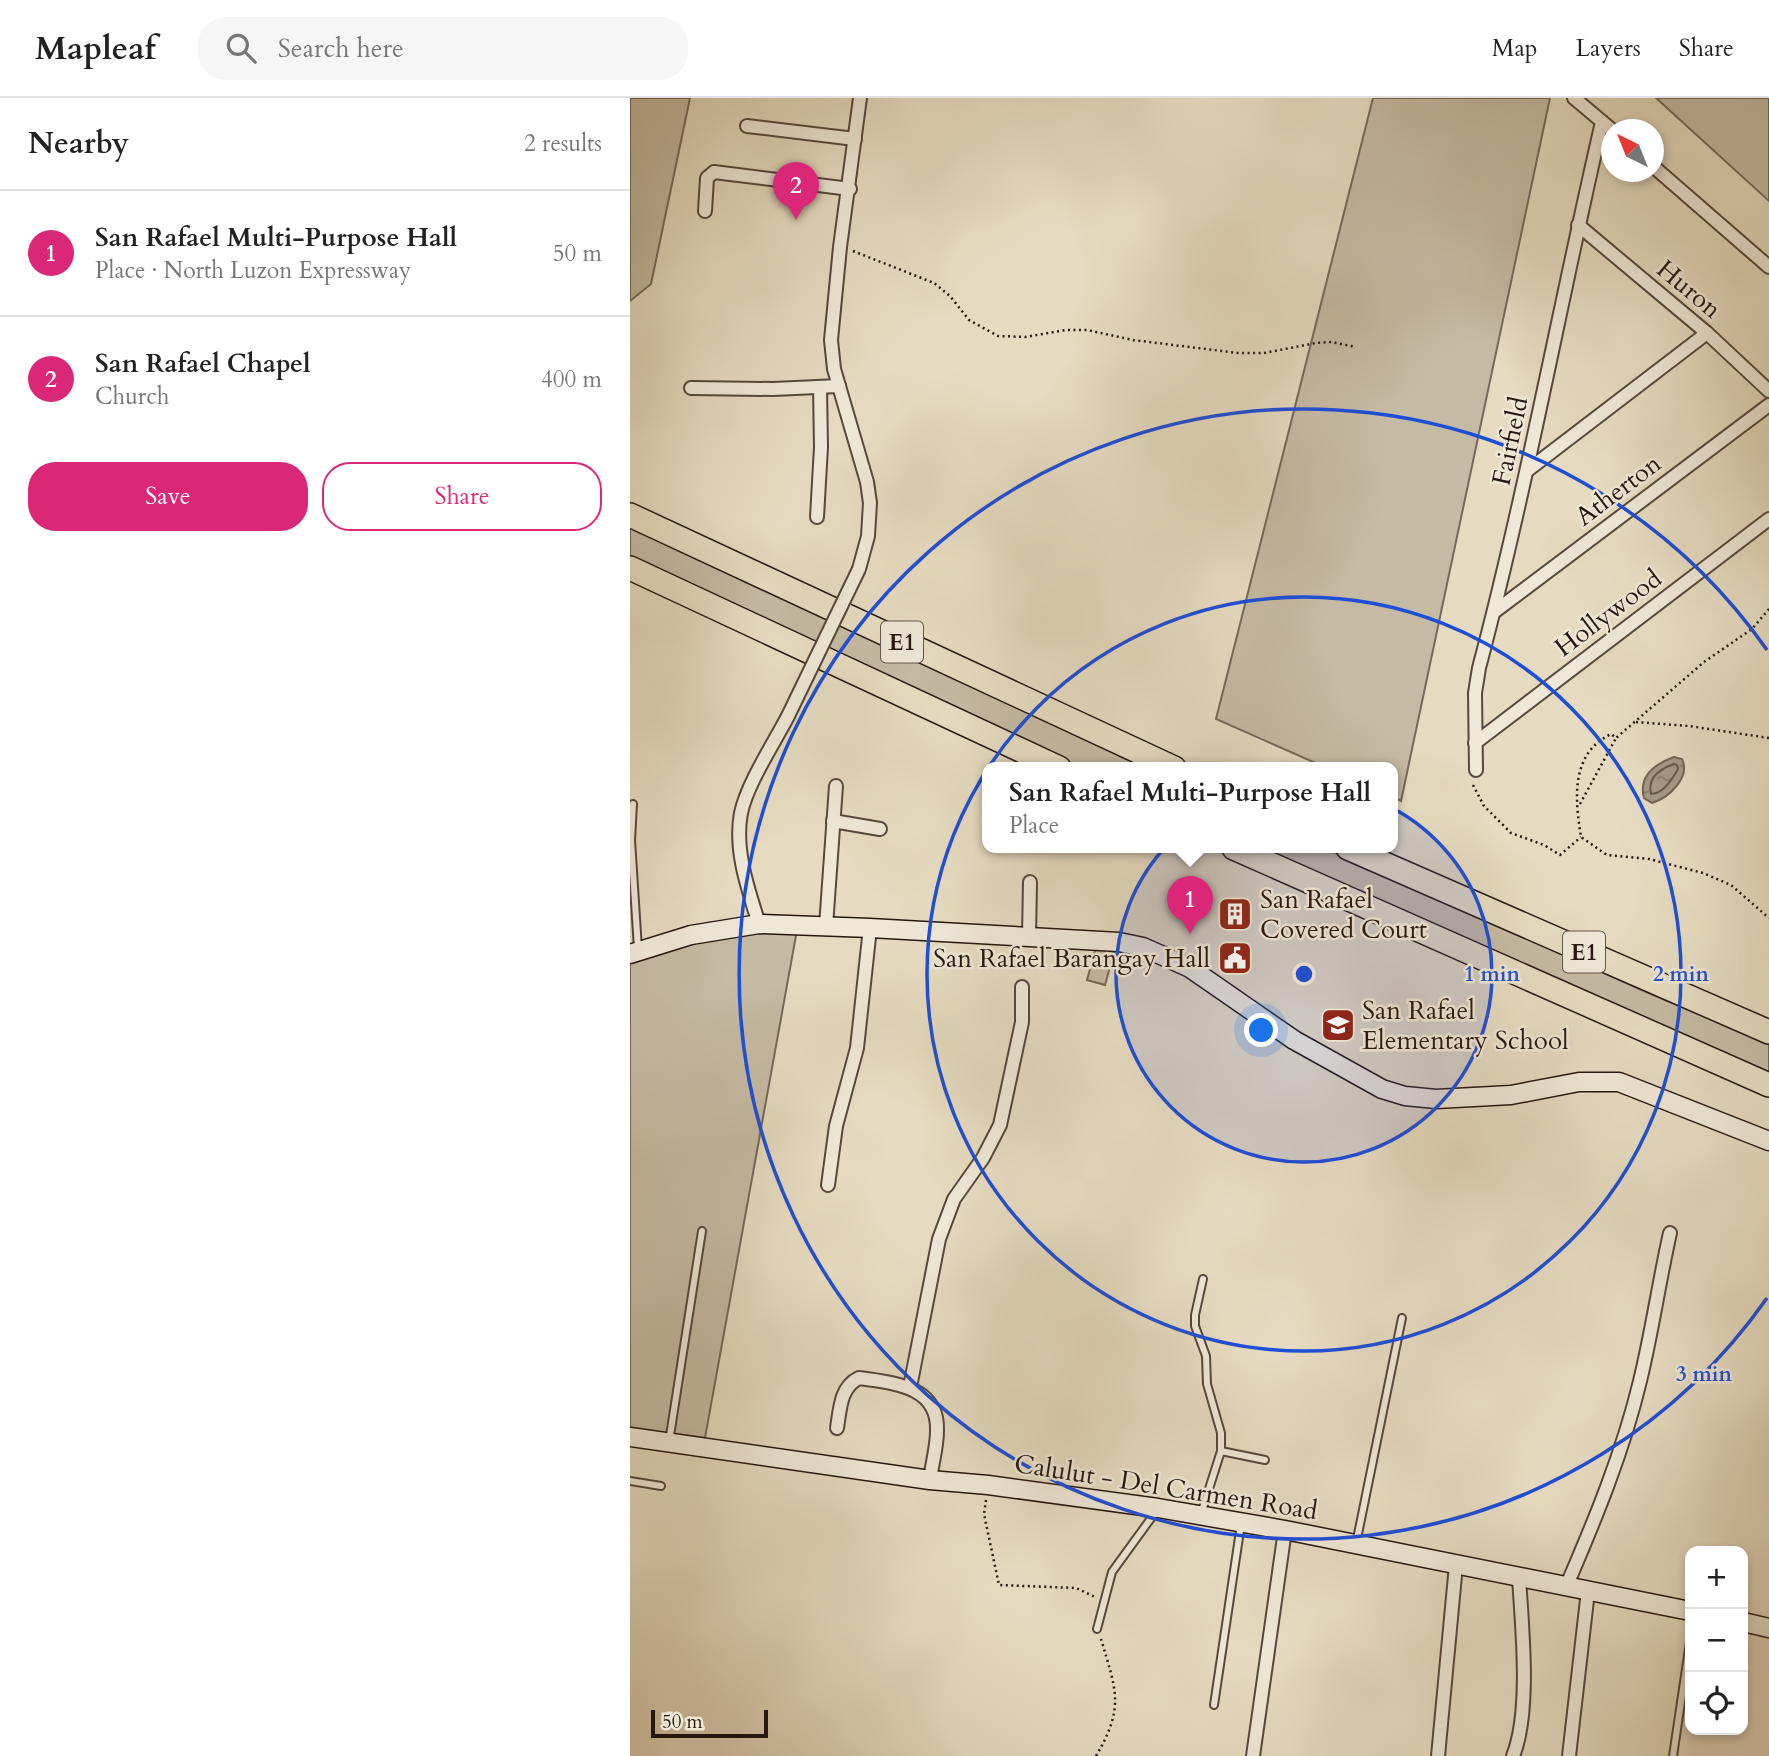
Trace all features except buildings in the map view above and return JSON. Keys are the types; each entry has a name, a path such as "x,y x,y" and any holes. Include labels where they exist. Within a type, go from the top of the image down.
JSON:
{"highway":[{"name":"E1","path":"630,514 1161,762"},
{"name":"E1","path":"630,568 1046,762"},
{"name":"E1","path":"1245,853 1769,1085"},
{"name":"E1","path":"1359,853 1769,1032"}],"street":[{"path":"759,924 741,860 741,813 859,569 868,536 870,502 867,482 839,386 831,340 840,247 850,189 860,98"},
{"path":"1574,98 1601,121"},
{"path":"747,126 855,139"},
{"name":"Fairfield","path":"1476,770 1475,693 1528,470 1578,225 1601,146"},
{"path":"705,211 707,178 714,172 850,189"},
{"path":"1664,176 1769,267"},
{"name":"Huron","path":"1578,225 1707,333 1769,391"},
{"path":"1528,470 1707,333"},
{"path":"691,388 839,386"},
{"path":"817,517 821,447 820,388"},
{"name":"Atherton","path":"1494,612 1769,405"},
{"name":"Hollywood","path":"1475,743 1769,519"},
{"path":"826,926 836,786"},
{"path":"833,821 880,829"},
{"path":"1029,936 1030,882"},
{"path":"634,952 691,935 759,924 1100,940 1143,947 1189,968 1264,1021 1326,1059 1376,1086 1405,1096 1436,1100 1482,1097 1511,1095 1578,1082 1619,1082 1769,1141"},
{"path":"828,1185 836,1126 857,1048 870,928"},
{"path":"910,1387 939,1239 954,1199 983,1158 1000,1125 1022,1022 1022,987"},
{"path":"1566,1587 1605,1494 1640,1383 1670,1233"},
{"path":"837,1428 842,1399 852,1381 859,1378 910,1387 925,1397 937,1423 930,1480"},
{"name":"Calulut - Del Carmen Road","path":"630,1437 930,1480 988,1485 1158,1508 1285,1530 1685,1610"},
{"path":"1253,1756 1285,1530"},
{"path":"1438,1756 1456,1565"},
{"path":"1513,1756 1519,1738 1523,1704 1519,1578"},
{"path":"1569,1756 1588,1591"},
{"path":"1748,1623 1769,1628"}],"lane":[{"path":"633,804 631,840 634,952"},
{"path":"669,1444 702,1231"},
{"path":"1200,1516 1221,1451 1221,1433 1207,1384 1206,1356 1195,1326 1203,1279"},
{"path":"1356,1546 1402,1318"},
{"path":"1221,1451 1265,1460"},
{"path":"630,1481 661,1486"},
{"path":"1097,1629 1112,1572 1158,1508"},
{"path":"1214,1705 1241,1522"},
{"path":"1672,1756 1685,1672"}],"path":[{"path":"840,247 934,283 950,296 969,320 998,336 1025,337 1066,330 1087,330 1133,340 1238,353 1273,352 1331,342 1356,347"},
{"path":"1578,807 1616,738 1704,662 1752,629 1769,609"},
{"path":"1636,722 1689,726 1769,738"},
{"path":"1616,738 1611,734 1589,751 1577,776 1581,837 1607,855 1649,859 1703,873 1731,885 1769,918"},
{"path":"1476,770 1472,783 1478,797 1510,833 1544,845 1560,855 1581,837"},
{"path":"984,1514 999,1585 1076,1588 1092,1594 1103,1604"},
{"path":"1096,1756 1115,1713 1117,1699 1097,1629"}],"shaded area":[{"path":"630,98 690,98 651,284 630,301"},
{"path":"1373,98 1550,98 1401,801 1398,800 1398,762 1313,762 1216,719"},
{"path":"1656,98 1769,98 1769,201"},
{"path":"630,524 1133,762 1064,762 796,641 630,559"},
{"path":"1261,853 1336,853 1769,1044 1769,1077"},
{"path":"741,930 797,930 705,1438 630,1428 630,961"},
{"path":"1096,947 1114,952 1105,985 1087,980"}],"water":[{"path":"1674,757 1682,759 1684,766 1681,780 1665,797 1652,803 1644,798 1643,783 1655,767"}],"place":[{"name":"San Rafael Chapel","path":"796,220"},
{"name":"San Rafael Covered Court","path":"1235,914"},
{"name":"San Rafael Multi-Purpose Hall","path":"1190,934"},
{"name":"San Rafael Barangay Hall","path":"1235,958"},
{"name":"San Rafael Elementary School","path":"1338,1025"}]}
